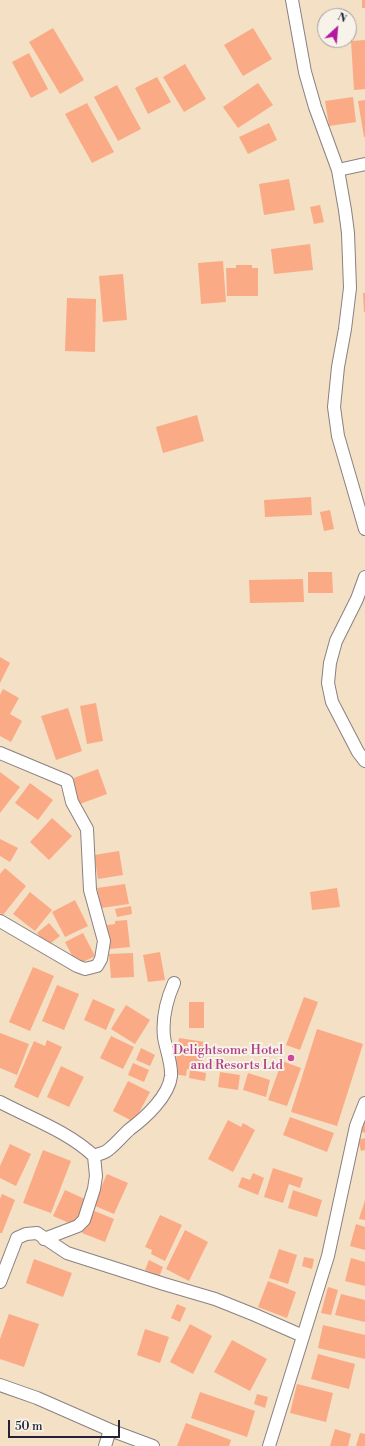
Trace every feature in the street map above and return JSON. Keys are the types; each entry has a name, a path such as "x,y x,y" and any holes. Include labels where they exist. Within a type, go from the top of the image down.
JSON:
{"street":[{"path":"292,0 305,72 315,107 338,170 348,233 350,288 345,330 338,367 334,407 338,436 365,529"},
{"path":"338,170 365,164"},
{"path":"365,577 357,599 336,641 330,663 328,682 335,707 358,752 365,761"},
{"path":"0,753 67,781 72,802 87,829 90,890 104,940 101,959 97,966 85,969 77,966 0,921"},
{"path":"94,1156 108,1151 121,1136 140,1122 162,1097 168,1087 171,1076 169,1057 164,1037 164,1018 167,999 174,983"},
{"path":"0,1102 63,1132 94,1156 96,1171 94,1189 84,1220 78,1226 44,1238"},
{"path":"269,1446 328,1256 356,1126 365,1102"},
{"path":"0,1282 17,1238 26,1234 37,1233 67,1253 215,1299 303,1336"},
{"path":"0,1385 36,1398 110,1430 153,1446"},
{"path":"105,1446 110,1430"}],"building":[{"path":"362,0 365,0 365,8 362,8"},
{"path":"53,28 84,80 60,94 29,42"},
{"path":"253,28 272,59 243,76 224,45"},
{"path":"365,40 365,89 354,90 351,48 357,48 357,41"},
{"path":"29,53 48,89 31,98 12,62"},
{"path":"185,64 206,99 184,112 163,77"},
{"path":"157,77 171,102 148,114 135,88"},
{"path":"258,83 273,105 238,128 223,107"},
{"path":"117,85 141,129 118,141 94,97"},
{"path":"353,97 356,122 329,126 325,101"},
{"path":"365,100 365,137 364,137 358,101"},
{"path":"87,103 114,152 92,163 65,114"},
{"path":"269,123 277,140 248,154 239,137"},
{"path":"289,179 295,210 264,215 259,184"},
{"path":"320,205 324,222 314,224 310,207"},
{"path":"310,244 313,270 274,274 271,249"},
{"path":"223,261 226,302 201,304 198,263"},
{"path":"236,265 252,265 252,268 258,268 258,296 227,296 226,268 236,268"},
{"path":"123,274 127,320 103,322 99,276"},
{"path":"363,293 365,293 365,312 364,312"},
{"path":"67,298 96,299 95,352 65,351"},
{"path":"197,415 204,441 163,453 156,427"},
{"path":"311,497 312,515 265,517 264,500"},
{"path":"330,510 334,529 324,531 320,512"},
{"path":"308,572 332,572 333,593 308,593"},
{"path":"303,579 304,602 250,603 249,580"},
{"path":"0,657 10,663 0,683"},
{"path":"3,689 19,698 10,714 22,721 11,742 0,736 0,695"},
{"path":"96,703 103,741 87,744 80,706"},
{"path":"68,708 82,751 56,760 41,716"},
{"path":"98,769 107,794 80,804 71,779"},
{"path":"0,772 20,787 0,813"},
{"path":"30,783 53,800 38,820 15,803"},
{"path":"52,818 72,836 49,860 30,842"},
{"path":"0,839 18,848 10,862 0,856"},
{"path":"119,851 123,875 98,879 94,855"},
{"path":"5,868 26,886 3,915 0,913 0,874"},
{"path":"125,884 129,904 101,908 97,888"},
{"path":"337,888 340,907 312,910 310,892"},
{"path":"30,892 52,910 35,931 13,914"},
{"path":"75,900 88,926 65,937 52,912"},
{"path":"131,906 132,914 117,917 115,909"},
{"path":"127,920 130,947 109,949 107,925 115,924 115,921"},
{"path":"49,923 60,936 47,946 37,933"},
{"path":"83,933 95,956 77,965 65,942"},
{"path":"160,952 165,980 148,982 143,955"},
{"path":"133,953 134,977 111,978 109,954"},
{"path":"33,967 54,976 30,1031 9,1022"},
{"path":"57,985 79,994 64,1030 42,1021"},
{"path":"304,997 318,1002 300,1050 286,1045"},
{"path":"93,999 115,1009 106,1030 84,1020"},
{"path":"189,1002 204,1002 204,1028 189,1028"},
{"path":"126,1005 150,1020 135,1044 111,1029"},
{"path":"317,1029 363,1044 337,1126 291,1112"},
{"path":"0,1033 29,1044 17,1075 0,1068"},
{"path":"111,1036 134,1047 123,1069 100,1058"},
{"path":"179,1038 205,1042 201,1070 187,1069 186,1076 174,1074"},
{"path":"47,1040 62,1047 38,1098 14,1087 34,1041 45,1046"},
{"path":"141,1048 155,1055 150,1066 136,1060"},
{"path":"282,1061 301,1068 287,1106 268,1100"},
{"path":"133,1063 149,1070 144,1082 128,1075"},
{"path":"61,1066 84,1077 69,1107 47,1097"},
{"path":"190,1070 206,1073 205,1081 189,1078"},
{"path":"220,1072 240,1075 238,1090 218,1087"},
{"path":"248,1073 270,1080 266,1097 243,1090"},
{"path":"128,1081 150,1092 134,1122 113,1111"},
{"path":"290,1117 334,1133 327,1152 283,1135"},
{"path":"365,1119 365,1133 360,1131"},
{"path":"228,1120 241,1127 243,1123 255,1130 233,1172 208,1159"},
{"path":"365,1138 365,1150 361,1151 358,1140"},
{"path":"10,1144 31,1154 16,1186 0,1178 0,1166"},
{"path":"43,1150 71,1161 51,1213 23,1203"},
{"path":"273,1168 303,1178 300,1188 289,1184 283,1203 264,1197"},
{"path":"253,1173 264,1178 258,1195 238,1187 242,1177 250,1180"},
{"path":"107,1174 128,1183 114,1214 93,1205"},
{"path":"65,1190 87,1200 76,1226 53,1216"},
{"path":"293,1190 322,1200 317,1217 288,1208"},
{"path":"2,1194 15,1200 2,1233 0,1233 0,1199"},
{"path":"365,1200 365,1220 359,1219"},
{"path":"92,1210 114,1219 105,1242 82,1233"},
{"path":"160,1215 182,1225 165,1261 151,1254 152,1250 145,1247"},
{"path":"356,1224 365,1227 365,1250 350,1246"},
{"path":"185,1230 208,1242 189,1281 166,1269"},
{"path":"279,1249 297,1255 288,1284 269,1278"},
{"path":"304,1257 314,1259 312,1269 302,1266"},
{"path":"351,1258 365,1262 365,1286 345,1281"},
{"path":"34,1259 72,1273 63,1297 26,1283"},
{"path":"149,1260 163,1267 159,1277 145,1270"},
{"path":"268,1281 296,1292 287,1318 258,1307"},
{"path":"328,1287 338,1290 331,1315 321,1313"},
{"path":"341,1294 365,1300 365,1322 335,1315"},
{"path":"177,1304 186,1308 180,1322 171,1318"},
{"path":"9,1314 39,1324 24,1367 0,1359 0,1339"},
{"path":"190,1324 212,1336 193,1374 170,1362"},
{"path":"323,1325 365,1335 365,1359 318,1348"},
{"path":"145,1329 169,1337 160,1363 137,1355"},
{"path":"232,1340 267,1359 250,1391 214,1372"},
{"path":"318,1354 355,1364 349,1389 311,1379"},
{"path":"297,1384 333,1393 326,1422 290,1413"},
{"path":"200,1392 255,1411 247,1437 191,1418"},
{"path":"257,1394 268,1397 265,1408 254,1404"},
{"path":"186,1423 231,1440 229,1446 177,1446"},
{"path":"335,1429 351,1434 348,1446 330,1446"},
{"path":"360,1433 365,1434 365,1446 356,1446"}],"place":[{"name":"Delightsome Hotel and Resorts Ltd","path":"291,1058"}]}
